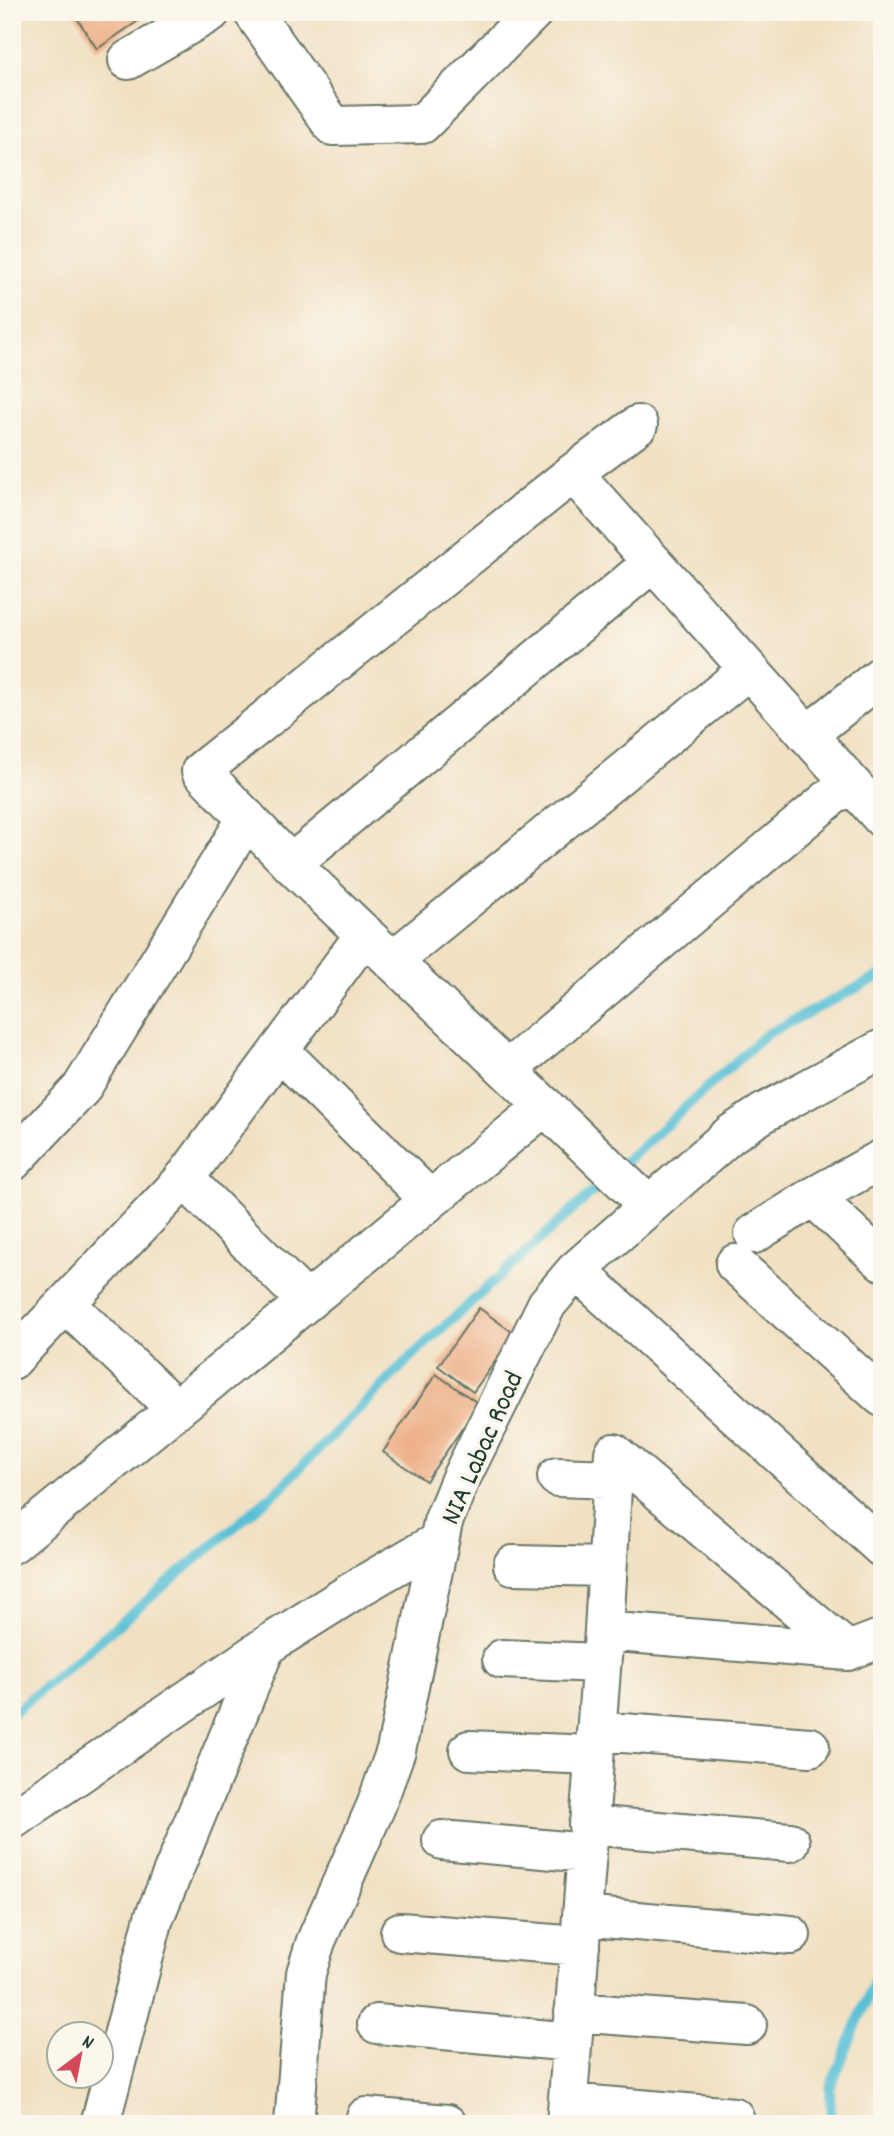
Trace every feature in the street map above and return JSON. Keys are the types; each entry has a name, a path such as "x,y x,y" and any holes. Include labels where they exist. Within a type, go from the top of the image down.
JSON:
{"street":[{"path":"128,60 211,12"},
{"path":"253,12 333,126 422,124 533,12"},
{"path":"638,425 573,473 201,771 291,864 640,1197"},
{"path":"573,473 882,818"},
{"path":"291,864 653,562"},
{"path":"392,961 749,669"},
{"path":"807,735 882,675"},
{"path":"507,1070 849,782"},
{"path":"12,1162 81,1089 247,818"},
{"path":"12,1360 184,1178 365,934"},
{"name":"NIA Labac Road","path":"295,2124 306,1973 316,1941 376,1806 396,1751 443,1522 459,1482 547,1304 640,1197 765,1112 882,1049"},
{"path":"279,1051 430,1200"},
{"path":"12,1544 545,1106"},
{"path":"882,1159 813,1197 745,1249 882,1397"},
{"path":"184,1178 307,1302"},
{"path":"813,1197 882,1261"},
{"path":"576,1270 882,1548"},
{"path":"66,1304 176,1409"},
{"path":"734,2117 567,2113 614,1453 865,1644"},
{"path":"557,1476 612,1479"},
{"path":"12,1820 266,1646 439,1541"},
{"path":"513,1565 607,1567"},
{"path":"502,1659 602,1647 865,1644"},
{"path":"100,2124 154,1918 266,1646"},
{"path":"469,1749 595,1743 810,1747"},
{"path":"442,1840 790,1842"},
{"path":"400,1932 581,1931 791,1935"},
{"path":"377,2024 573,2027 747,2025"},
{"path":"366,2117 447,2124"}],"building":[{"path":"73,12 137,12 141,19 97,49"},
{"path":"479,1308 515,1334 473,1392 438,1366"},
{"path":"436,1374 479,1404 426,1481 383,1452"}],"waterway":[{"path":"12,1714 277,1491 413,1355 765,1035 882,975"},
{"path":"831,2124 830,2088 882,1963"}]}
